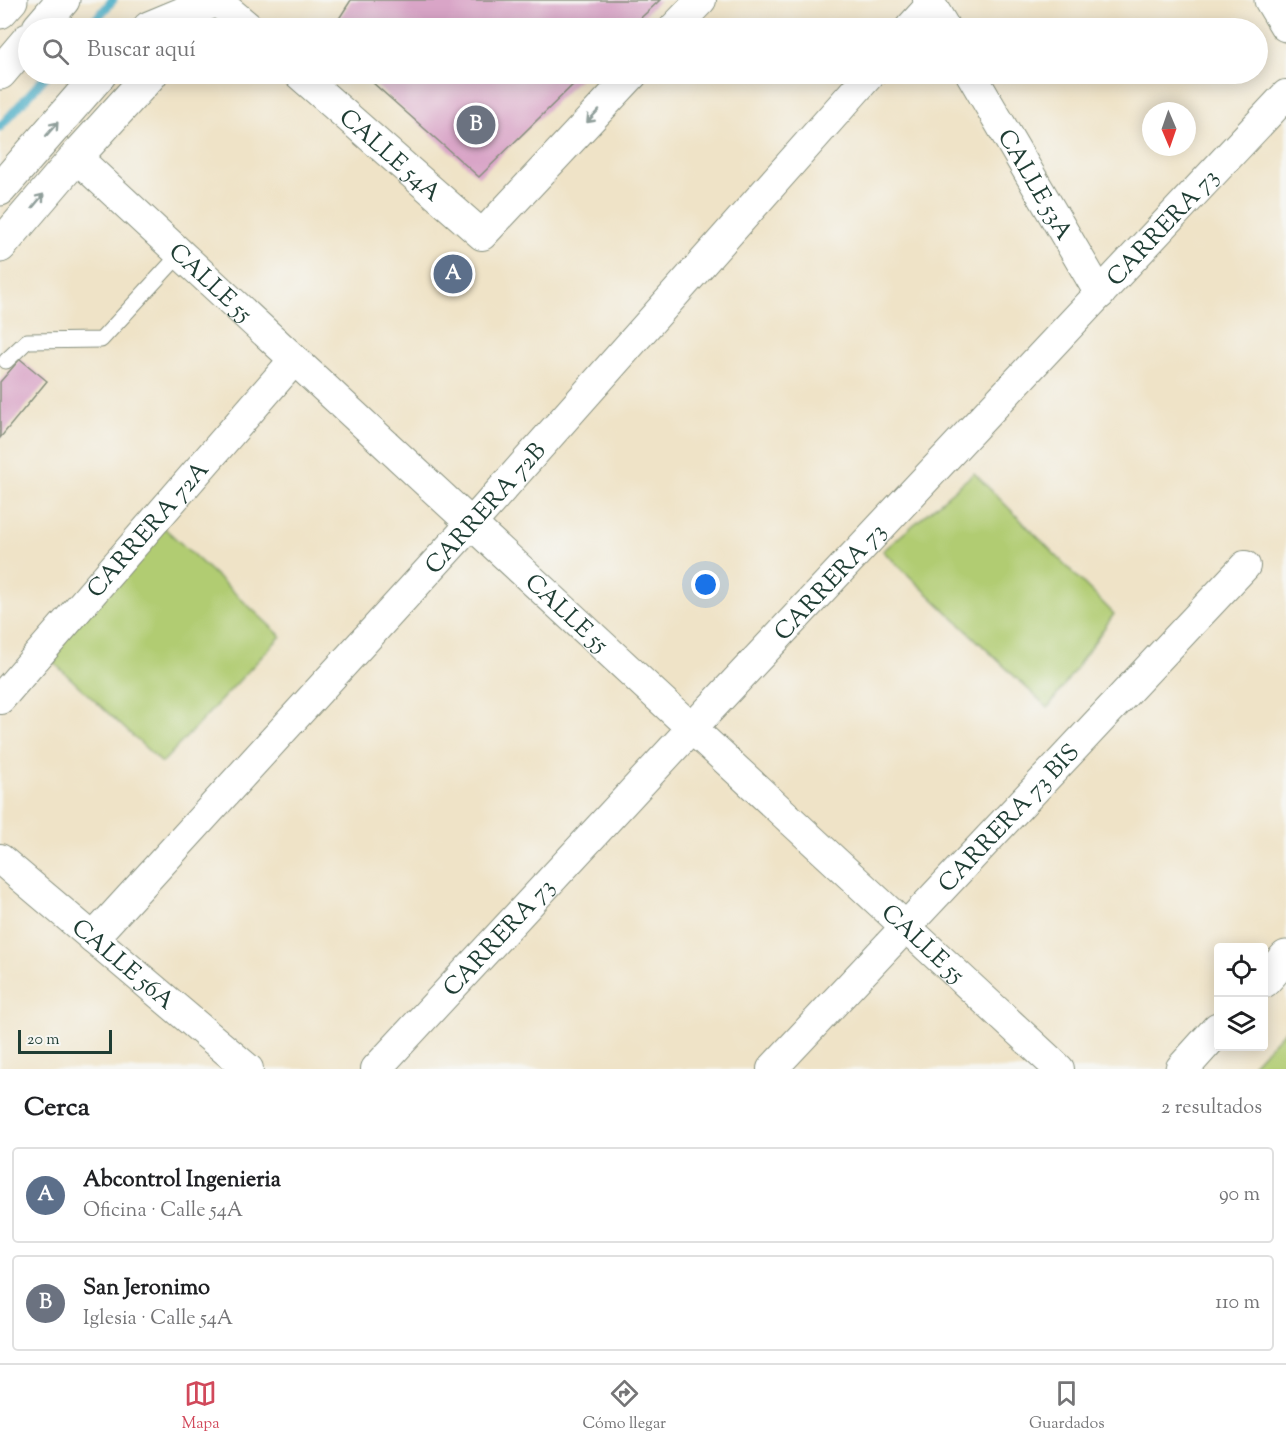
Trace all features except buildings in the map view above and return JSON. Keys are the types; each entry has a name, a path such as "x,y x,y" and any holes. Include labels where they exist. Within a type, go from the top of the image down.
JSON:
{"main road":[{"path":"0,12 11,0"},
{"path":"48,18 63,0"},
{"path":"150,18 167,0"},
{"path":"173,18 216,0"},
{"path":"200,18 216,0"},
{"path":"1271,0 1286,25"},
{"path":"0,73 18,52"},
{"path":"0,189 91,84"},
{"path":"0,246 75,157 142,84"},
{"path":"1268,976 1286,957"},
{"path":"1182,1069 1214,1033"}],"street":[{"path":"216,0 237,18"},
{"path":"684,18 701,0"},
{"name":"CALLE 54A","path":"310,84 482,235 624,84"},
{"name":"CARRERA 72B","path":"93,938 471,524 861,84"},
{"name":"CALLE 53A","path":"977,84 1100,294"},
{"name":"CARRERA 73","path":"376,1069 692,728 1286,95"},
{"name":"CALLE 55","path":"75,157 1059,1069"},
{"name":"CARRERA 72A","path":"0,699 294,360"},
{"name":"CARRERA 73 BIS","path":"772,1069 1245,566"},
{"name":"CALLE 56A","path":"0,859 248,1069"}],"lane":[{"path":"2,362 27,341 101,340 180,254"}],"green space":[{"path":"974,473 1114,614 1048,708 883,551"},
{"path":"160,524 281,636 162,763 41,651"},
{"path":"1286,1029 1286,1069 1248,1069 1265,1051 1268,1051 1268,1048"}],"waterway":[{"path":"97,18 113,0"},
{"path":"0,127 39,84"}],"place":[{"name":"San Jeronimo","path":"476,125"},
{"name":"Abcontrol Ingenieria","path":"453,274"}]}
